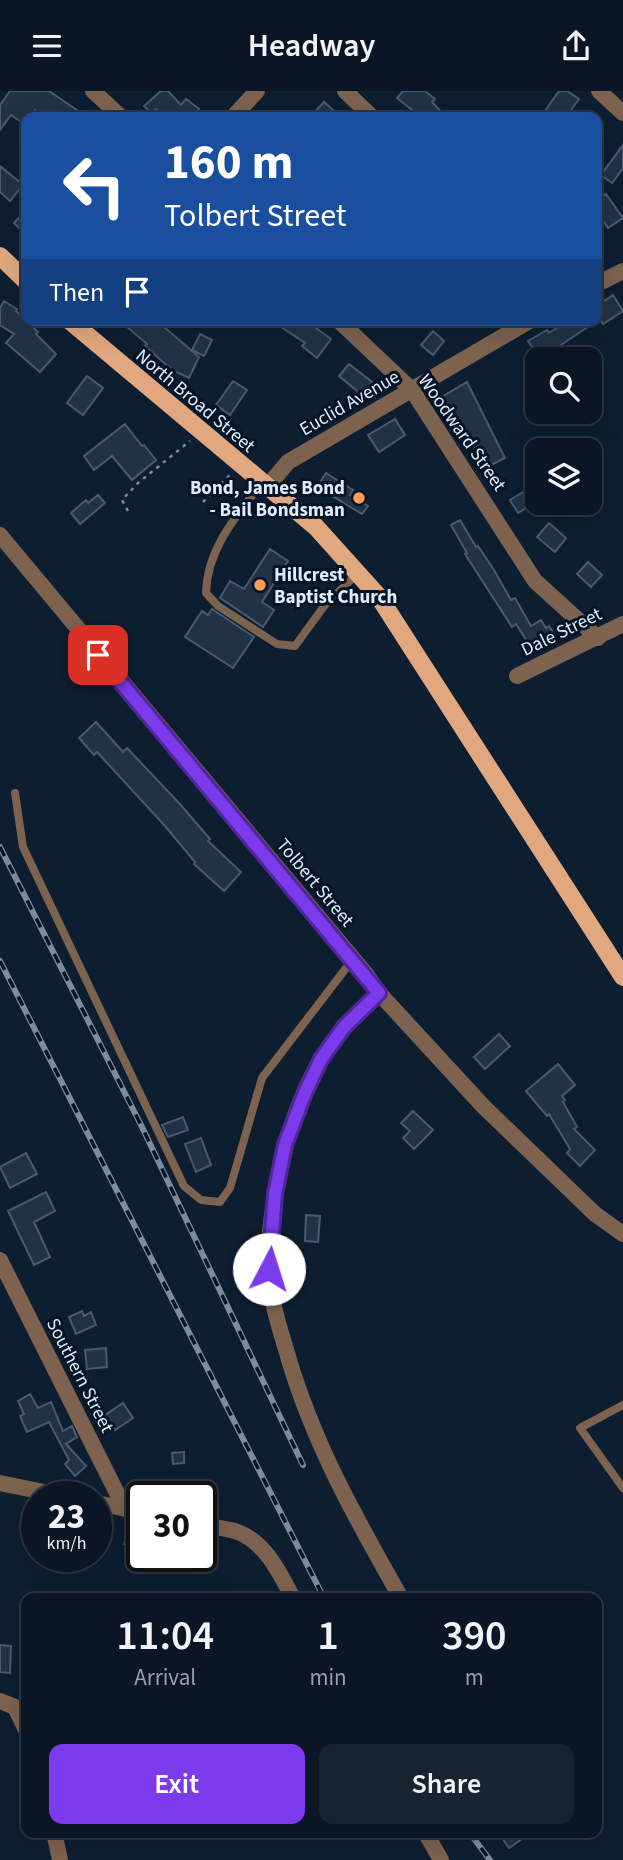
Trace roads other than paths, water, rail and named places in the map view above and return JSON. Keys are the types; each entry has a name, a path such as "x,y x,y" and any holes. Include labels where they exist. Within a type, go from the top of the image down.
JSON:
{"main road":[{"path":"0,256 21,276"},
{"name":"North Broad Street","path":"76,326 316,527 379,597 623,977"}],"street":[{"path":"93,91 116,112"},
{"path":"238,112 257,91"},
{"path":"345,91 367,112"},
{"path":"601,92 623,113"},
{"path":"602,282 623,271"},
{"name":"Woodward Street","path":"344,326 412,390 536,581 598,638"},
{"name":"Euclid Avenue","path":"264,485 288,462 521,326"},
{"name":"Tolbert Street","path":"0,535 379,993 483,1106 595,1214 623,1234"},
{"name":"Dale Street","path":"517,676 623,624"},
{"path":"379,993 344,1027 321,1059 304,1095 285,1145 275,1194 269,1269 276,1316 299,1395 319,1446 352,1512 398,1593"},
{"name":"Southern Street","path":"0,1260 125,1509"},
{"path":"0,1483 21,1487"},
{"path":"112,1506 125,1509"},
{"path":"217,1528 236,1531 260,1545 290,1593"},
{"path":"0,1702 15,1707 21,1720"},
{"path":"55,1838 60,1860"},
{"path":"428,1838 441,1860"}],"lane":[{"path":"264,485 216,546 206,577 206,593 218,605 278,645 295,646 326,605 358,573"},
{"path":"15,793 23,847 184,1186 201,1200 220,1202 230,1188 262,1078 353,959"},
{"path":"623,1405 580,1428 623,1488"}],"railway":[{"path":"0,847 142,1127 303,1465"},
{"path":"0,961 321,1593"},
{"path":"474,1838 490,1860"}],"place":[{"name":"Bond, James Bond - Bail Bondsman","path":"359,498"},
{"name":"Hillcrest Baptist Church","path":"260,585"}]}
